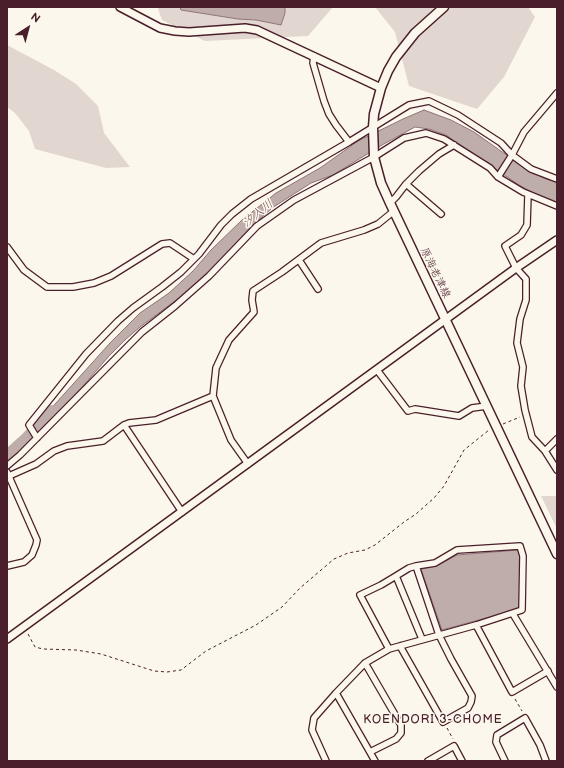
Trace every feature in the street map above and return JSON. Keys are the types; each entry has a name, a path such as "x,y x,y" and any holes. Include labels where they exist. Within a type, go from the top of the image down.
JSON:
{"main road":[{"name":"原海老津線","path":"444,7 415,33 406,44 396,57 381,88 374,114 374,155 381,183 390,203 557,554"}],"street":[{"path":"120,7 160,28 174,31 189,32 245,28 257,30 381,88"},
{"path":"314,56 313,63 324,101 336,125 349,142"},
{"path":"498,176 524,132 557,93"},
{"path":"37,438 29,425 86,354 118,321 133,308 162,288 181,272 199,254 221,225 232,214 251,199 409,105 429,101 458,115 501,143 511,156 531,169 557,179"},
{"path":"7,466 20,456 142,332 176,306 209,276 257,226 294,200 404,138 426,133 435,135 454,145 490,168 498,176 528,195 557,206"},
{"path":"390,203 406,184 440,154 454,145"},
{"path":"406,184 441,214"},
{"path":"528,195 527,225 521,235 504,246 516,268 526,279 526,300 520,319 517,343 523,367 521,386 524,410 532,437 545,451 557,470"},
{"path":"248,464 231,440 213,396 216,368 222,354 229,340 254,312 252,300 253,291 299,260 321,243 364,230 378,224 394,211"},
{"path":"7,639 516,268 556,242"},
{"path":"7,247 24,270 47,287 73,287 94,283 111,276 162,244 170,243 194,259"},
{"path":"299,260 318,289"},
{"path":"377,370 408,411 415,409 459,416 472,408 487,406"},
{"path":"7,566 24,562 32,555 37,540 8,474 36,464 54,450 67,446 103,441 124,425 129,423 156,420 213,396"},
{"path":"124,425 182,512"},
{"path":"545,451 557,438"},
{"path":"326,761 312,730 314,718 365,663 389,648 476,625 522,610 523,556 520,546 457,550 435,563 409,568 381,586 360,595 389,648"},
{"path":"400,646 443,722 468,708 472,702 472,696 450,659 439,635 416,566"},
{"path":"396,576 422,639"},
{"path":"513,614 557,687"},
{"path":"476,625 512,692 548,671"},
{"path":"365,663 401,725 400,733 396,739 370,752"},
{"path":"336,693 375,761"},
{"path":"505,761 496,742 497,734 525,718 540,745 546,761"},
{"path":"428,761 454,746 462,761"}],"path":[{"path":"25,627 35,647 43,649 76,650 101,654 154,671 167,672 181,670 206,651 256,625 282,607 300,588 334,559 348,553 365,550 375,545 434,498 444,486 464,450 474,441 496,426 526,415"},
{"path":"512,692 525,718"},
{"path":"443,722 454,741 454,746"}],"shaded area":[{"path":"159,7 180,7 181,10 238,19 256,20 280,25 285,13 285,7 333,7 308,36 205,41 162,20 158,9"},
{"path":"375,7 528,7 535,17 504,77 477,109 409,86 395,32"},
{"path":"7,45 54,70 76,84 98,106 104,133 130,167 106,168 35,149 29,131 15,113 7,107"},
{"path":"541,496 557,496 557,529"}],"water":[{"path":"180,7 285,7 285,13 281,25 256,20 238,19 181,10"},
{"name":"汐入川","path":"424,110 451,120 474,132 529,171 546,179 557,182 557,203 544,199 519,185 446,135 429,129 415,127 333,175 311,183 272,208 250,228 212,270 187,292 126,339 77,393 48,422 38,435 34,430 47,413 110,343 140,313 169,293 193,271 211,250 242,220 276,193 320,168 358,141"},
{"path":"518,550 521,556 519,609 442,630 421,569 436,566 457,555"}],"waterway":[{"name":"汐入川","path":"7,456 27,438 51,411"}],"district":[{"name":"KOENDORI 3-CHOME","path":"433,720"}]}
